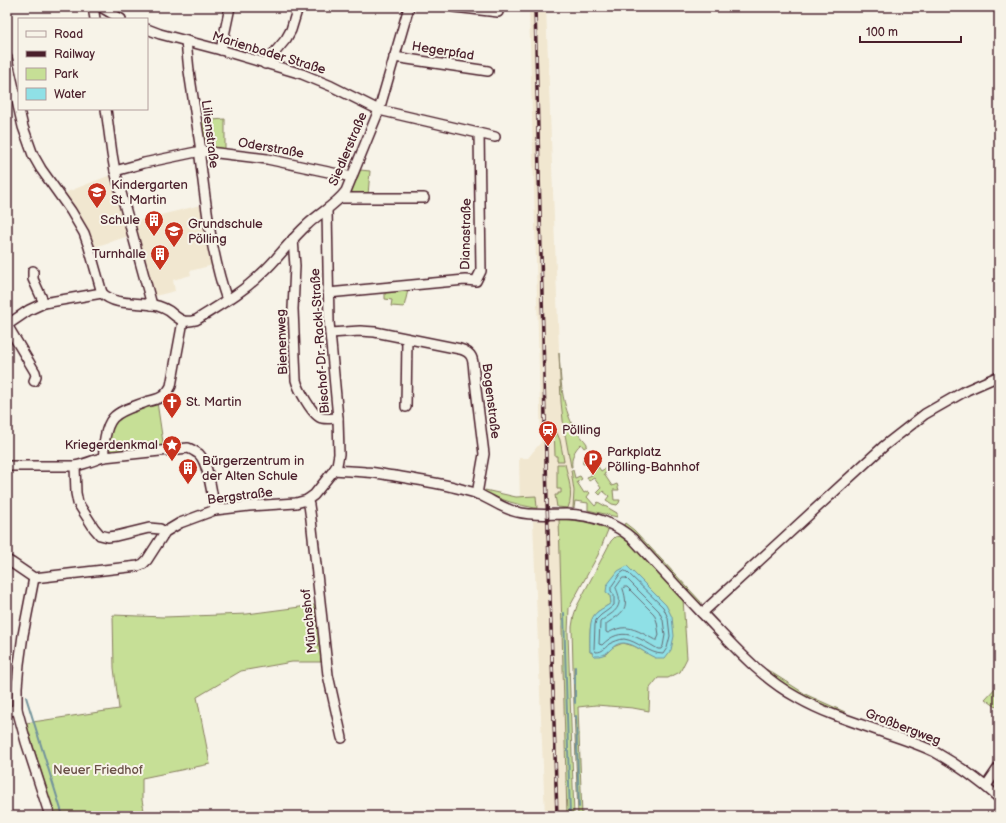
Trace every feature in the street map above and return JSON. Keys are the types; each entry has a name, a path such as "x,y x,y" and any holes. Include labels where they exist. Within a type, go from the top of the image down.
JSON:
{"street":[{"path":"93,7 95,18"},
{"path":"101,7 120,18"},
{"path":"221,50 230,7"},
{"path":"265,64 286,39 291,30 298,7"},
{"name":"Siedlerstraße","path":"183,321 191,322 196,320 244,288 261,274 308,223 341,198 346,191 379,110 409,7"},
{"path":"454,7 498,12"},
{"name":"Marienbader Straße","path":"148,30 302,74 338,89 379,110 495,137"},
{"name":"Lilienstraße","path":"186,41 201,151 200,157 208,222 227,300"},
{"name":"Hegerpfad","path":"394,57 488,71"},
{"path":"7,58 18,105"},
{"path":"19,110 23,127 33,155 84,233 102,293 106,297 116,301 152,305 167,310 183,321 171,386 168,392 163,397 135,406 112,419 106,432 103,450 104,457"},
{"path":"106,110 115,171 152,305"},
{"name":"Dianastraße","path":"328,293 465,280 476,281 481,270 479,133"},
{"name":"Oderstraße","path":"115,171 144,163 201,151 267,159 352,177"},
{"name":"Siedlerstraße","path":"341,198 424,198"},
{"name":"Bischof-Dr.-Rackl-Straße","path":"327,210 328,293 338,418 339,454 338,462 334,470"},
{"name":"Bienenweg","path":"293,239 295,266 293,309 296,380 302,394 318,416 323,419 338,418"},
{"path":"33,271 33,279 44,303"},
{"path":"34,381 36,376 35,372 7,325 29,310 44,303 102,293"},
{"name":"Bogenstraße","path":"330,333 360,331 375,332 460,349 467,351 470,354 473,360 484,454 478,494"},
{"path":"406,407 407,339"},
{"path":"702,613 884,446 925,414 967,390 999,376"},
{"path":"7,466 76,466 104,457 188,448 200,455 205,464 215,510"},
{"path":"76,466 76,493 78,503 100,535 108,537 116,536 149,528 160,529 165,532"},
{"path":"307,500 314,495 334,470 365,472 409,479 478,494"},
{"name":"Großbergweg","path":"478,494 506,509 517,512 529,514 566,514 590,517 612,524 624,531 725,638 761,672 798,698 832,715 903,739 935,752 986,786 999,798"},
{"name":"Bergstraße","path":"34,578 138,566 147,560 165,532 186,520 215,510 296,503 307,500"},
{"name":"Münchshof","path":"307,500 311,519 328,675 342,738"},
{"path":"7,560 34,578 21,651 17,687 17,709 50,816"},
{"path":"7,712 17,709"},
{"path":"986,786 999,767"}],"shaded area":[{"path":"529,7 546,7 561,402 573,481 573,508 535,508 520,506 519,458 528,458 541,442"},
{"name":"Kindergarten St. Martin","path":"111,176 129,236 91,248 64,194"},
{"name":"Grundschule Pölling","path":"201,205 213,265 190,271 191,275 173,280 175,291 151,297 132,222"},
{"path":"559,519 567,816 545,816 533,521"}],"green space":[{"path":"225,119 225,150 204,149 199,121"},
{"path":"360,170 370,171 368,195 353,194 351,192"},
{"path":"385,290 408,290 404,307 391,306 392,300 385,299"},
{"path":"559,353 562,392 567,411 575,430 587,444 584,448 581,444 576,449 572,460 572,467 564,429 561,402"},
{"path":"157,402 164,449 110,452 110,434 117,421 129,412"},
{"path":"554,426 560,440 564,461 557,461 557,456 555,456"},
{"path":"592,451 597,456 593,459 601,471 606,468 608,471 604,474 612,486 617,484 619,490 613,490 614,500 620,500 617,505 606,500 609,496 603,491 600,495 597,492 601,488 594,478 589,481 587,477 592,475 588,463 583,464 583,460 586,454"},
{"path":"557,464 565,464 569,480 570,503 568,508 557,507 555,495 561,493 561,489 557,489"},
{"path":"571,470 573,470 575,478 580,476 582,479 577,482 584,493 588,491 590,493 587,497 595,506 598,502 617,513 617,517 588,510 588,503 575,501 573,508 574,491"},
{"path":"485,490 516,497 536,496 537,508 504,500 485,493"},
{"path":"559,519 584,522 608,530 598,555 569,608 568,633 574,816 567,816"},
{"path":"625,523 634,530 701,602 701,605 698,605 625,527"},
{"path":"620,536 631,544 683,599 687,658 680,672 668,678 658,678 650,688 649,711 596,705 578,707 582,816 578,816 572,627 577,606 611,541 615,537","holes":["610,595 656,658 634,646 623,643 613,647 606,654 594,656 590,652 590,630 592,620 597,612 611,603"]},
{"name":"Neuer Friedhof","path":"315,605 321,662 292,662 241,671 197,697 210,764 142,778 142,800 145,816 55,816 26,723 119,709 114,668 113,615 164,617 247,614"},
{"path":"766,669 807,695 845,712 845,716 803,698 764,672"},
{"path":"999,684 999,709 985,699"}],"water":[{"path":"627,566 666,605 672,617 674,636 671,650 665,658 656,658 633,645 624,643 616,645 604,655 594,656 592,652 590,652 592,620 597,613 611,603 610,595 606,592 607,585 618,571"}],"waterway":[{"path":"564,613 570,816"},
{"path":"575,667 575,703"},
{"path":"26,697 63,816"},
{"path":"576,716 579,807"}],"railway":[{"path":"535,7 547,500 557,816"}],"place":[{"name":"Kindergarten St. Martin","path":"97,209"},
{"name":"Schule","path":"154,237"},
{"name":"Grundschule Pölling","path":"174,248"},
{"name":"Turnhalle","path":"160,271"},
{"name":"St. Martin","path":"172,419"},
{"name":"Pölling","path":"548,447"},
{"name":"Kriegerdenkmal","path":"172,462"},
{"name":"Parkplatz Pölling-Bahnhof","path":"593,476"},
{"name":"Bürgerzentrum in der Alten Schule","path":"188,485"}]}
